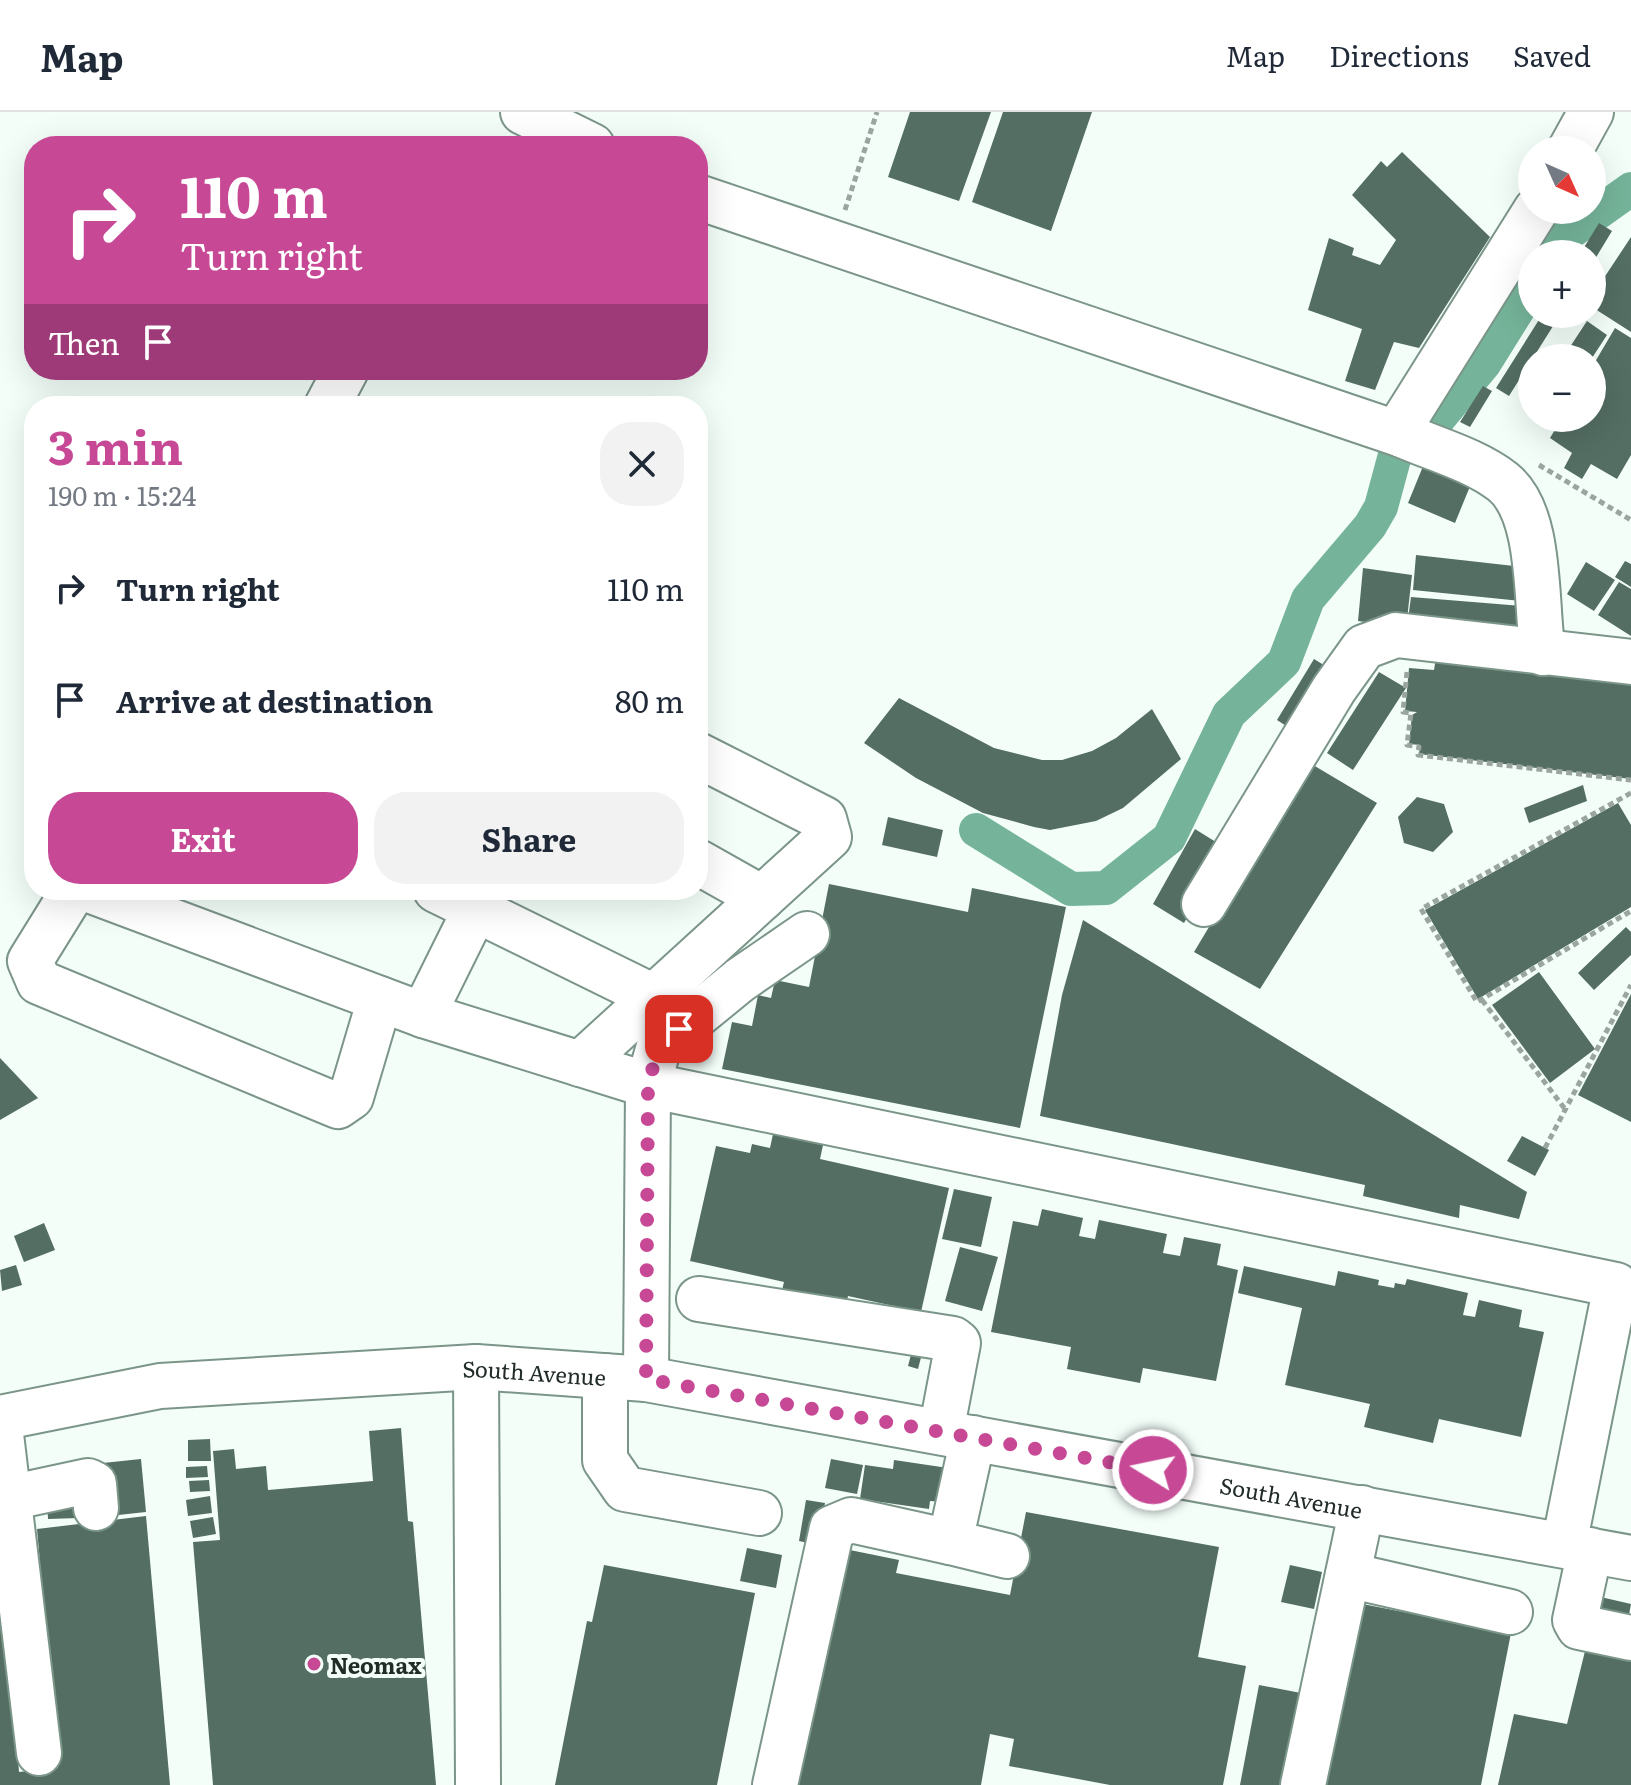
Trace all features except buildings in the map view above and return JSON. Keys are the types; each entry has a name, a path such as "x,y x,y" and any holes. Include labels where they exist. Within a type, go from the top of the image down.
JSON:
{"street":[{"path":"523,112 572,136"},
{"path":"1578,136 1591,112"},
{"path":"708,200 1402,435 1485,472 1503,482 1524,515 1533,560 1543,653"},
{"path":"1402,435 1405,419 1527,224"},
{"path":"1204,904 1334,689 1364,647 1396,635 1631,662"},
{"path":"580,1064 829,837 824,819 708,760"},
{"path":"708,868 762,898"},
{"path":"68,900 30,961 39,982 338,1106 351,1097 380,999"},
{"path":"116,900 423,1015 648,1085 1616,1285 1595,1551 1575,1620 1579,1627 1631,1638"},
{"path":"423,1015 464,900"},
{"path":"471,900 654,997"},
{"path":"759,1513 625,1489 605,1460 626,1377 648,1085 659,1046 740,980 807,934"},
{"path":"699,1299 953,1339 958,1343 957,1435 950,1542"},
{"path":"476,1367 478,1785"},
{"name":"South Avenue","path":"0,1418 160,1386 476,1367 626,1377 1595,1551"},
{"path":"0,1426 39,1753"},
{"path":"9,1498 88,1481 94,1484 96,1508"},
{"path":"1303,1785 1362,1508"},
{"path":"775,1785 832,1528 851,1520 1007,1556"},
{"path":"1348,1575 1510,1612"}],"path":[{"path":"840,222 877,112"},
{"path":"1408,667 1403,712 1411,713 1407,745 1419,747 1418,755 1631,780"},
{"path":"1631,793 1421,909 1477,1002 1631,911"},
{"path":"1545,1148 1631,985"},
{"path":"1482,1000 1565,1109"}],"waterway":[{"path":"1560,240 1631,189"},
{"path":"1431,428 1484,364 1518,309"},
{"path":"976,830 1071,889 1106,888 1169,838 1229,714 1284,662 1308,599 1370,526 1381,507 1395,455"}],"place":[{"name":"Neomax","path":"314,1664"}],"route":[{"path":"679,1029 659,1046 648,1085 646,1379 1153,1470"}]}
